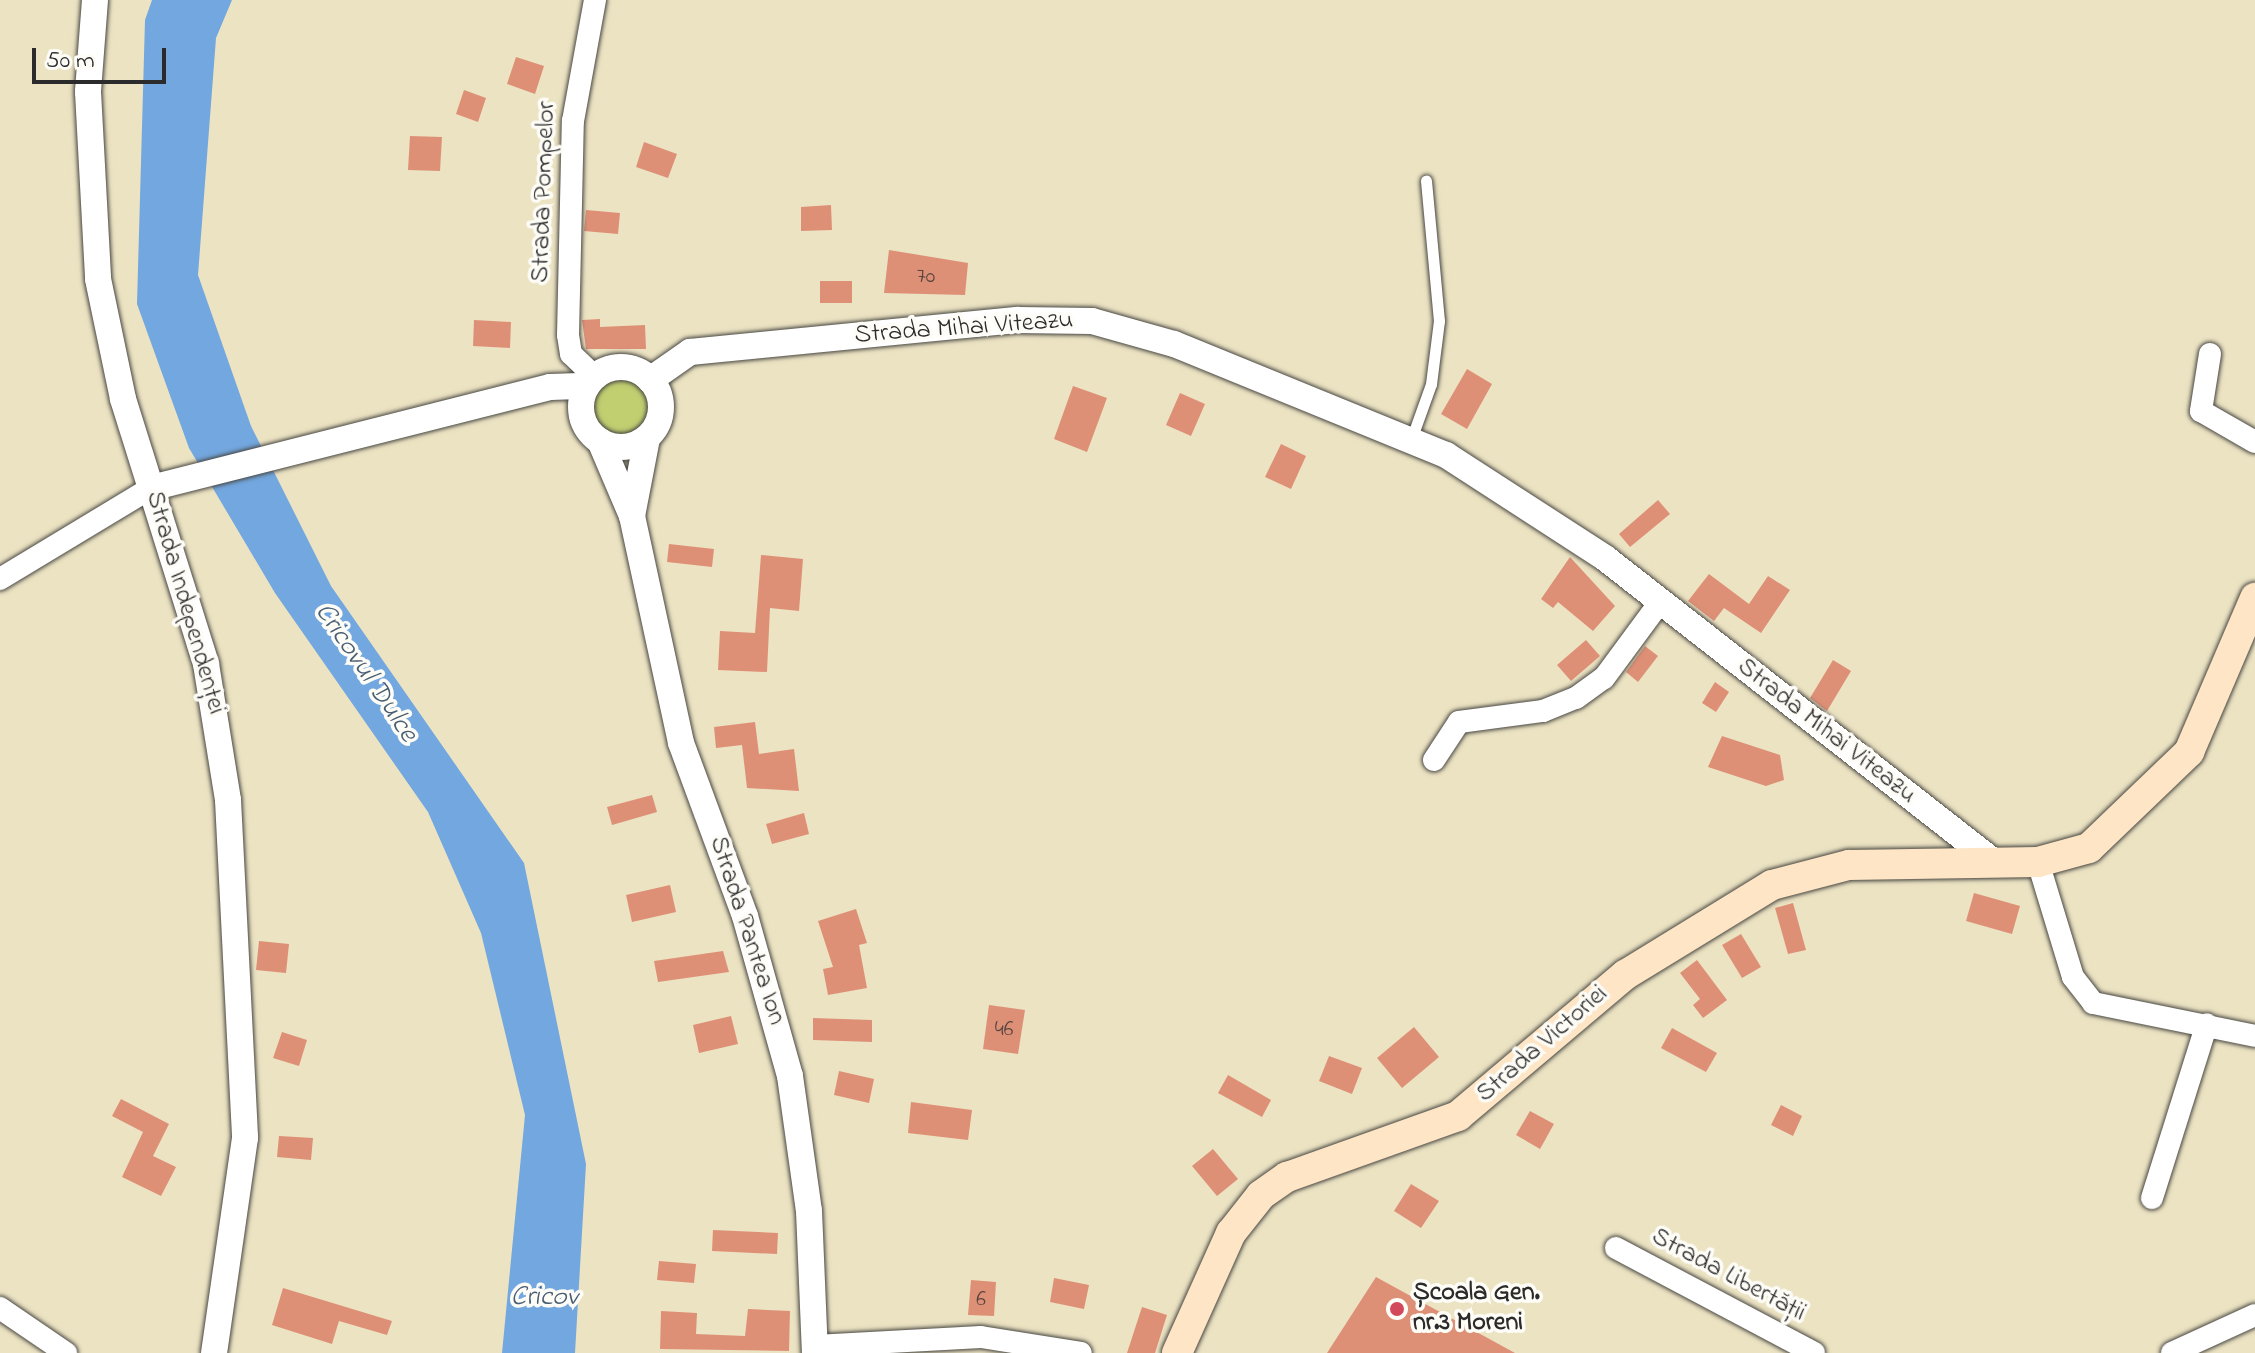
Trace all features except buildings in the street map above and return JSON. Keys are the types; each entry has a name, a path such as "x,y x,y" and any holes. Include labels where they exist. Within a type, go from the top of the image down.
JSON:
{"main road":[{"name":"Strada Victoriei","path":"1177,1353 1231,1233 1287,1177 1458,1116 1625,975 1772,885 1849,865 2038,862 2089,848 2173,772 2202,730 2255,598"}],"street":[{"name":"Strada Independenței","path":"95,0 88,92 98,279 151,488 206,664 228,800 245,1138 214,1353"},
{"name":"Strada Pompelor","path":"591,382 571,354 568,335 573,121 595,0"},
{"name":"Strada Mihai Viteazu","path":"650,380 672,358 710,349 1064,318 1174,344 1412,437 1605,558 1993,861"},
{"path":"2210,354 2201,411 2255,442"},
{"path":"0,579 151,488 293,455 550,387 591,382 617,367 650,380 661,403 647,438 624,447 600,441 584,422 591,382"},
{"name":"Strada Pantea Ion","path":"632,516 647,438"},
{"name":"Strada Pantea Ion","path":"600,441 632,516 681,743 745,916 790,1076 809,1211 815,1350"},
{"path":"1434,760 1459,722 1543,711 1576,698 1604,678 1660,602"},
{"path":"2038,862 2082,992 2111,1008 2207,1024 2255,1036"},
{"path":"2152,1198 2207,1024"},
{"name":"Strada Libertății","path":"1616,1248 1814,1353"},
{"path":"0,1308 61,1350"},
{"path":"2172,1353 2255,1315"},
{"path":"815,1350 981,1337 1081,1353"},
{"path":"28,1353 61,1350"}],"lane":[{"path":"1412,437 1431,384 1439,321 1426,181"}],"green space":[{"path":"615,375 627,375 644,384 651,395 651,419 644,430 627,439 615,439 603,434 594,425 589,413 589,401 594,389 603,380"}],"water":[{"name":"Cricov","path":"152,0 232,0 216,38 198,275 251,426 331,586 524,863 586,1164 575,1353 502,1353 525,1115 481,933 428,812 275,593 189,448 137,304 145,20"}],"place":[{"name":"Școala Gen. nr.3 Moreni","path":"1397,1309"}],"water label":[{"name":"Cricovul Dulce","path":"365,673"}]}
